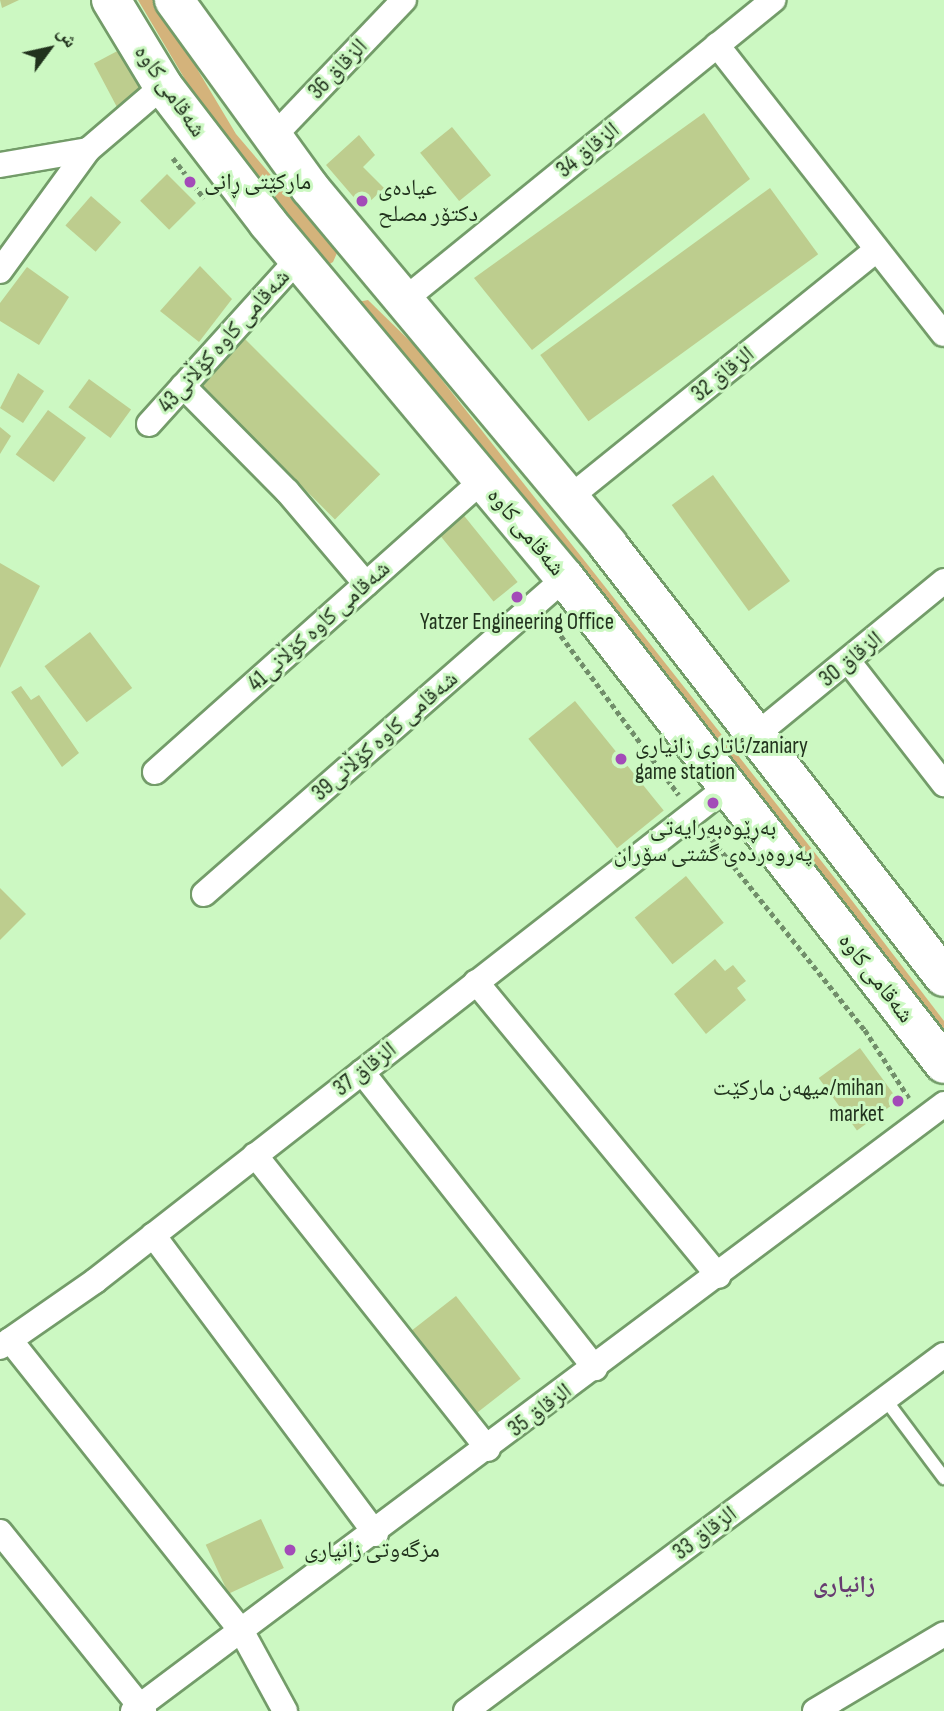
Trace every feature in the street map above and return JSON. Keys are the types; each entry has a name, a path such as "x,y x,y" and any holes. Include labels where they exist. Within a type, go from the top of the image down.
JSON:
{"main road":[{"name":"شەقامی کاوە","path":"111,0 163,86 298,259 565,579 944,1063"},
{"path":"174,0 272,138 569,498 940,964"},
{"path":"337,305 377,268"}],"street":[{"name":"الزقاق 36","path":"272,138 404,0"},
{"name":"الزقاق 34","path":"404,300 772,0"},
{"path":"717,45 944,334"},
{"path":"0,271 88,150 163,86"},
{"path":"0,165 88,150"},
{"name":"الزقاق 32","path":"569,498 876,250"},
{"name":"شەقامی کاوە کۆڵانی43","path":"149,424 298,259"},
{"path":"183,386 287,491 366,584"},
{"name":"شەقامی کاوە کۆڵانی41","path":"155,772 483,480"},
{"name":"شەقامی کاوە کۆڵانی39","path":"204,894 565,579"},
{"name":"الزقاق 30","path":"756,735 944,582"},
{"path":"849,662 944,784"},
{"name":"الزقاق 37","path":"5,1343 153,1235 727,787"},
{"path":"476,982 718,1276"},
{"path":"362,1072 595,1368"},
{"name":"الزقاق 35","path":"140,1709 935,1111"},
{"path":"256,1155 488,1449"},
{"path":"153,1235 376,1534"},
{"path":"5,1343 242,1632 285,1711"},
{"name":"الزقاق 33","path":"466,1711 944,1355"},
{"path":"0,1532 140,1709"},
{"path":"815,1711 944,1634"}],"lane":[{"path":"885,1399 944,1478"}],"path":[{"path":"168,148 206,201"},
{"path":"537,604 693,814 865,1030 935,1111"}],"shaded area":[{"path":"138,0 156,0 236,134 337,253 333,262 326,266 199,103"},
{"path":"368,300 416,347 837,881 944,1021 944,1041 358,302"}],"building":[{"path":"0,0 19,0 2,8"},
{"path":"123,48 146,92 117,108 94,63"},
{"path":"704,113 750,179 532,350 474,278"},
{"path":"452,127 491,175 459,201 420,153"},
{"path":"359,135 375,155 363,167 384,188 363,208 326,165"},
{"path":"167,174 196,203 169,230 140,201"},
{"path":"770,188 818,254 588,421 540,355"},
{"path":"91,196 121,222 96,252 65,225"},
{"path":"200,266 232,299 199,342 160,311"},
{"path":"27,267 69,297 39,345 0,321 0,303"},
{"path":"243,337 380,474 335,519 198,382"},
{"path":"18,373 44,391 23,423 0,408"},
{"path":"89,379 131,410 110,438 68,407"},
{"path":"48,410 86,438 54,482 16,454"},
{"path":"0,427 11,436 0,454"},
{"path":"713,475 790,581 749,611 672,505"},
{"path":"461,512 518,582 494,601 437,532"},
{"path":"0,563 40,586 0,668"},
{"path":"90,632 132,688 87,722 44,666"},
{"path":"21,686 31,700 39,695 79,753 62,767 11,692"},
{"path":"575,701 664,811 617,848 528,739"},
{"path":"686,876 724,923 672,964 635,918"},
{"path":"0,888 26,914 0,940"},
{"path":"715,959 725,971 733,965 746,981 737,988 746,1000 706,1034 674,994"},
{"path":"860,1048 898,1101 857,1131 819,1078"},
{"path":"456,1296 521,1379 474,1415 410,1332"},
{"path":"261,1519 284,1568 229,1594 206,1545"}],"place":[{"name":"مارکێتی ڕانی","path":"190,182"},
{"name":"عیادەی دکتۆر مصلح","path":"362,201"},
{"name":"Yatzer Engineering Office","path":"517,597"},
{"name":"ئاتاری زانیاری/zaniary game station","path":"621,759"},
{"name":"بەڕێوەبەرایەتی پەروەردەی گشتی سۆران","path":"713,803"},
{"name":"میهەن مارکێت/mihan market","path":"898,1101"},
{"name":"مزگەوتی زانیاری","path":"290,1550"}],"district":[{"name":"زانیاری","path":"844,1585"}]}
